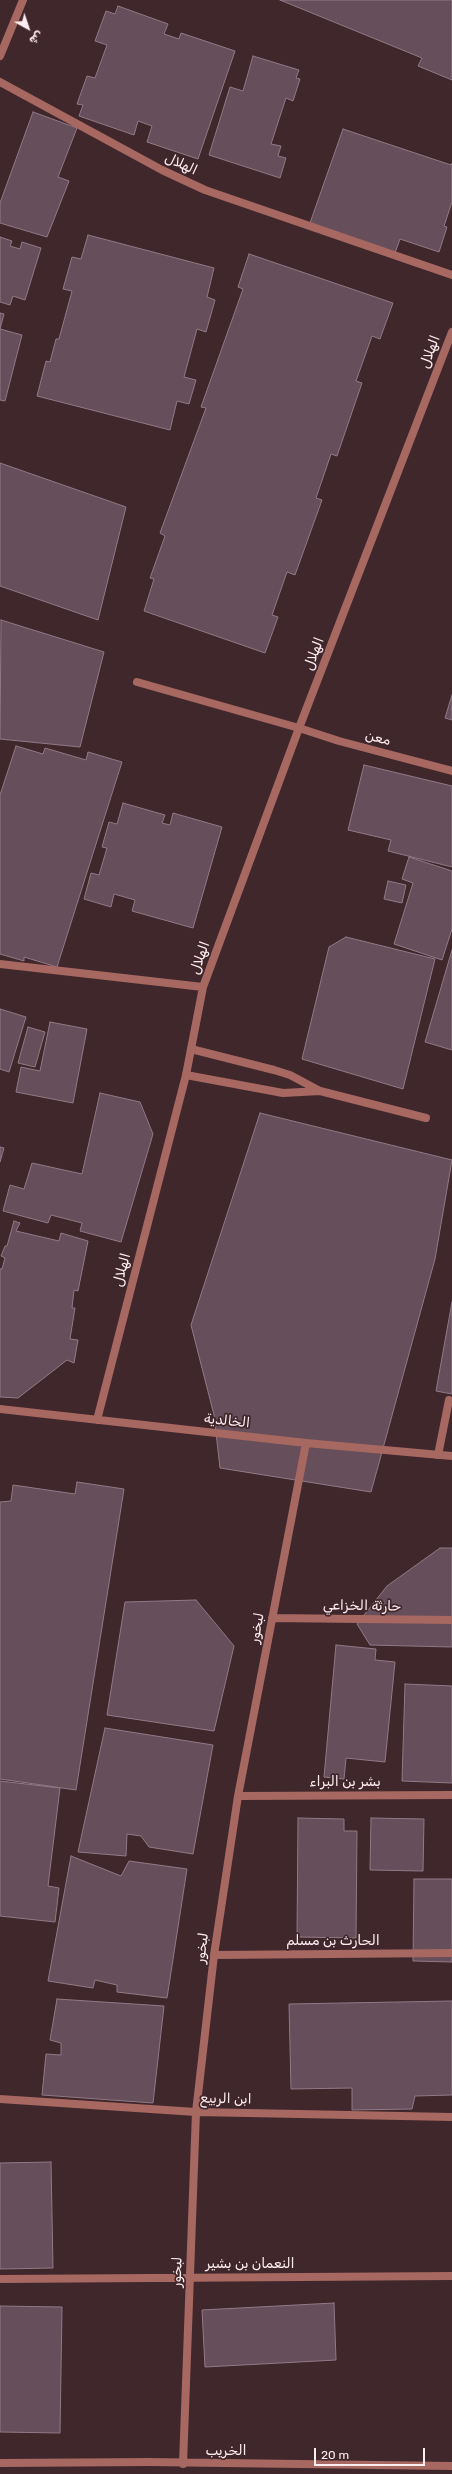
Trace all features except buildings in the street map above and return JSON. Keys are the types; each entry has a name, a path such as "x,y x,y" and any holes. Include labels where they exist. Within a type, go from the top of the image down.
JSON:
{"street":[{"path":"0,56 23,0"},
{"name":"الهلال","path":"0,82 162,170 205,190 452,275"},
{"name":"الهلال","path":"97,1420 186,1075 203,987 300,728 452,332"},
{"name":"معن","path":"137,682 300,728 339,741 452,770"},
{"name":"الهلال","path":"0,964 203,987"},
{"path":"191,1049 290,1075 320,1091 426,1118"},
{"path":"186,1075 283,1093 320,1091"},
{"path":"438,1455 449,1400"},
{"name":"الخالدية","path":"0,1409 306,1443 452,1456"},
{"name":"لبخور","path":"183,2464 196,2112 214,1955 238,1796 306,1443"},
{"name":"حارثة الخزاعي","path":"272,1618 452,1620"},
{"name":"بشر بن البراء","path":"238,1796 452,1795"},
{"name":"الحارث بن مسلم","path":"214,1955 452,1953"},
{"name":"ابن الربيع","path":"0,2099 196,2112 452,2116"},
{"name":"النعمان بن بشير","path":"0,2279 452,2276"},
{"name":"الخريب","path":"0,2463 149,2462 183,2464 452,2466"}]}
